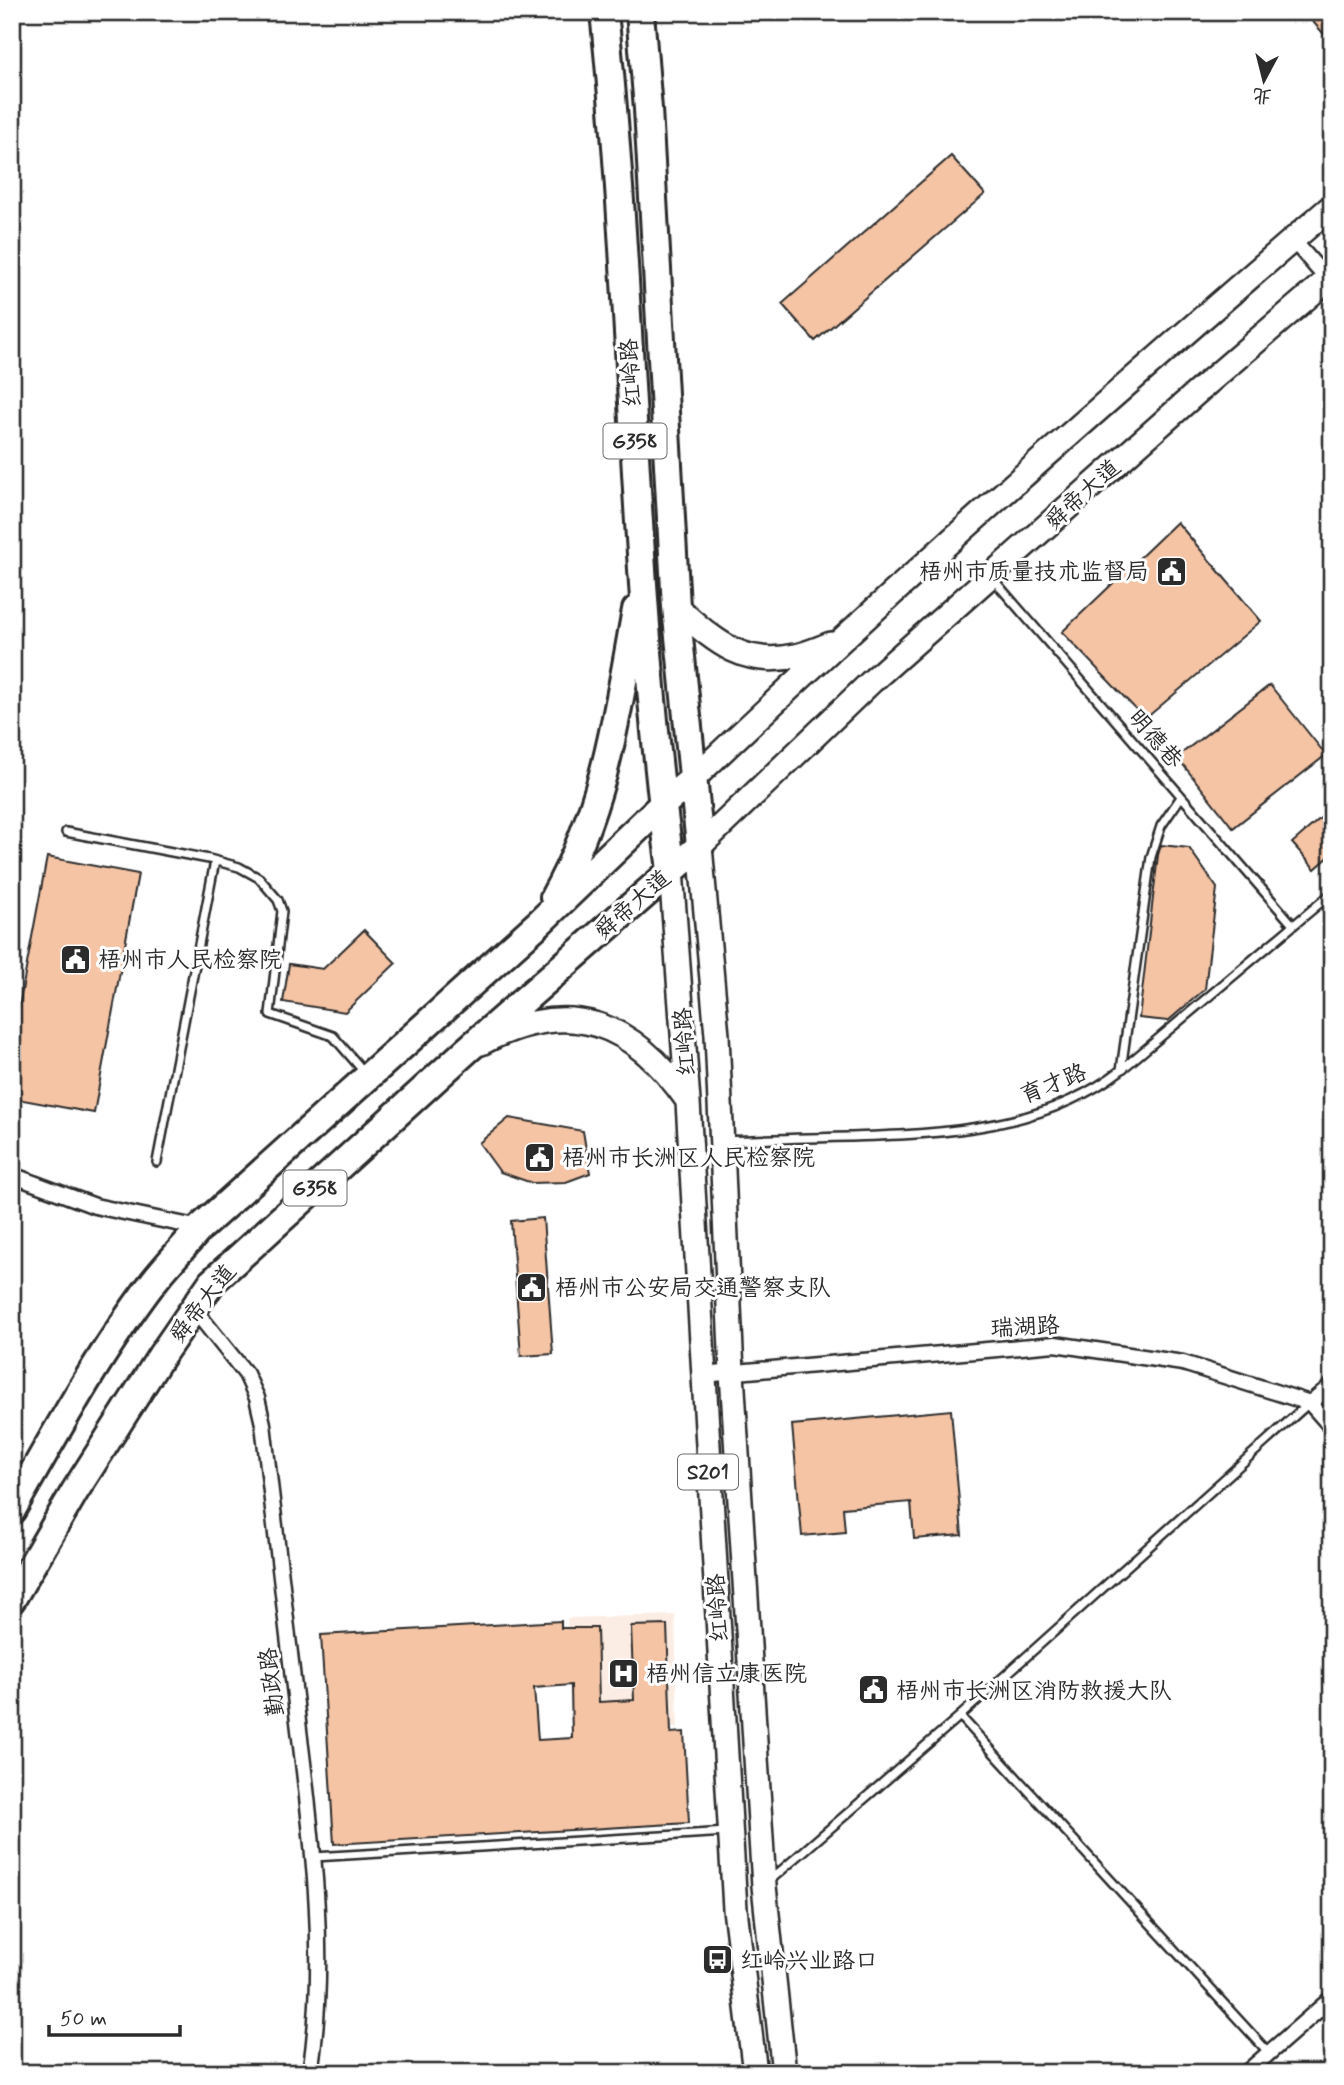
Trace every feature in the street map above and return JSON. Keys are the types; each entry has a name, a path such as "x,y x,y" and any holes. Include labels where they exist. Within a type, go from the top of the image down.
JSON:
{"highway":[{"name":"红岭路","path":"604,12 643,570 662,805 671,870"},
{"name":"红岭路","path":"640,12 648,109 676,607 700,846"},
{"path":"540,922 574,861 608,762 643,570"},
{"name":"G358","path":"12,1510 120,1328 156,1279 200,1228 540,922 662,805 693,779"},
{"name":"舜帝大道","path":"12,1599 75,1491 212,1282 466,1051 700,846"}],"main road":[{"path":"693,779 837,642 1168,347 1332,206"},
{"name":"舜帝大道","path":"700,846 872,681 1330,281"},
{"path":"676,607 734,653 764,659 794,656 837,642"},
{"name":"红岭路","path":"700,846 714,999 732,1373 764,1885 784,2073"},
{"name":"红岭路","path":"671,870 688,1101 735,1909 755,2073"},
{"path":"466,1051 500,1033 530,1024 560,1018 580,1020 620,1033 649,1054 670,1076 688,1101"}],"street":[{"path":"1293,240 1330,281"},
{"path":"12,1175 95,1206 200,1228"},
{"name":"勤政路","path":"193,1308 246,1374 257,1398 263,1424 314,1857 318,1928 317,1989 310,2073"},
{"name":"瑞湖路","path":"702,1375 1055,1344 1183,1363 1310,1403"},
{"path":"1332,1385 1310,1403 1332,1428"},
{"path":"1246,2073 1332,1997"}],"lane":[{"name":"明德巷","path":"990,576 1293,925"},
{"path":"1121,1070 1151,857 1161,826 1181,797"},
{"path":"66,832 215,861 239,867 259,878 278,900 282,911 270,1014 333,1036 368,1076"},
{"path":"157,1162 215,861"},
{"name":"育才路","path":"721,1141 936,1134 998,1124 1058,1107 1108,1081 1332,893"},
{"path":"764,1885 960,1716 1310,1403"},
{"path":"960,1716 1269,2053"},
{"path":"314,1857 731,1832"}],"shaded area":[{"name":"梧州信立康医院","path":"675,1615 678,1728 571,1731 567,1618"}],"building":[{"path":"1304,12 1332,12 1332,43"},
{"path":"951,156 985,194 815,341 782,304"},
{"name":"梧州市质量技术监督局","path":"1177,522 1261,621 1145,719 1062,632"},
{"path":"1270,685 1326,755 1233,828 1177,757"},
{"path":"1332,808 1332,854 1315,869 1292,843"},
{"path":"1161,845 1189,848 1217,888 1205,989 1168,1021 1139,1018"},
{"name":"梧州市人民检察院","path":"47,857 138,874 94,1113 12,1098 12,1044"},
{"path":"364,930 396,963 345,1012 283,1002 289,964 323,969"},
{"name":"梧州市长洲区人民检察院","path":"509,1118 583,1131 590,1173 566,1182 532,1183 500,1172 479,1143"},
{"name":"梧州市公安局交通警察支队","path":"543,1218 553,1354 521,1356 511,1221"},
{"path":"951,1410 962,1535 914,1539 911,1502 843,1508 845,1532 802,1536 792,1425"},
{"path":"561,1621 561,1628 597,1628 599,1702 634,1700 631,1626 667,1625 671,1733 684,1732 689,1823 334,1844 321,1635","holes":["571,1685 572,1738 538,1740 534,1688"]}],"place":[{"name":"梧州市质量技术监督局","path":"1172,571"},
{"name":"梧州市人民检察院","path":"75,959"},
{"name":"梧州市长洲区人民检察院","path":"539,1157"},
{"name":"梧州市公安局交通警察支队","path":"532,1287"},
{"name":"梧州信立康医院","path":"623,1673"},
{"name":"梧州市长洲区消防救援大队","path":"873,1690"},
{"name":"红岭兴业路口","path":"717,1960"}]}
